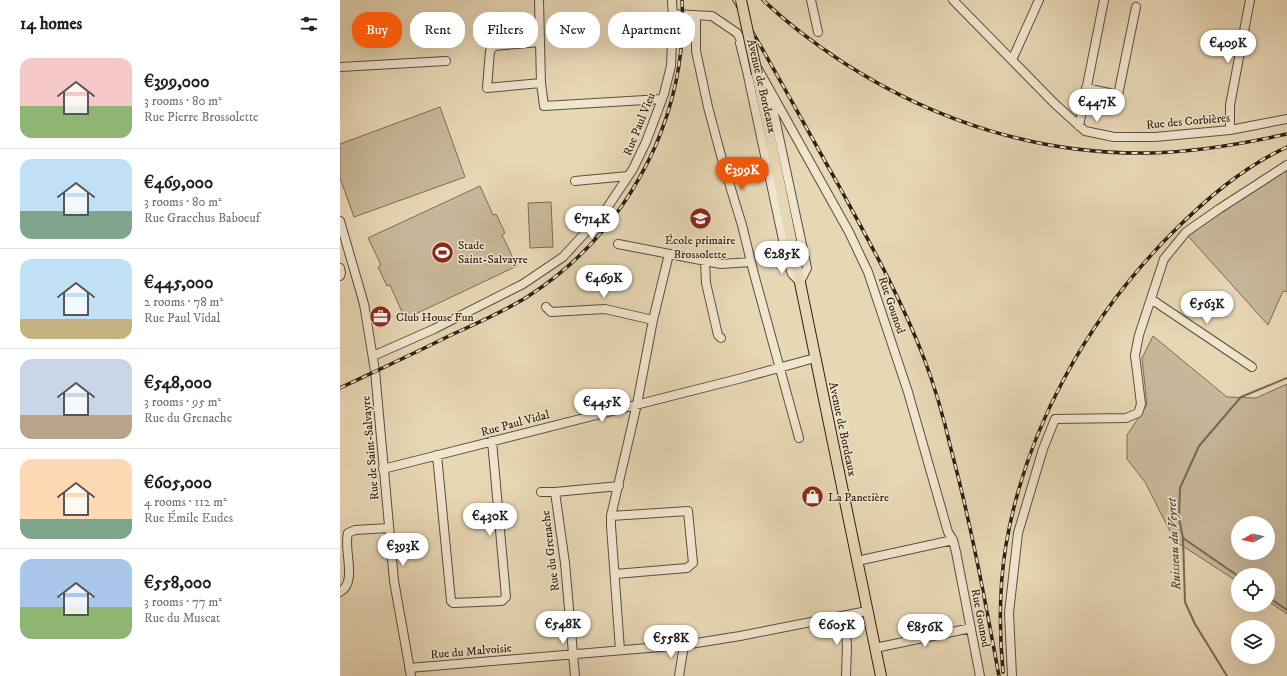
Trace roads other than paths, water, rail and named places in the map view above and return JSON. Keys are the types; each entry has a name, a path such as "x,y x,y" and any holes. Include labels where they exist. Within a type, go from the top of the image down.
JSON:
{"main road":[{"name":"Avenue de Bordeaux","path":"741,0 881,676"}],"street":[{"path":"539,0 541,83 544,106 662,99"},
{"name":"Rue Paul Vieu","path":"672,0 673,12"},
{"path":"810,0 818,32"},
{"path":"1012,60 1039,0"},
{"path":"1079,126 1104,0"},
{"path":"1230,130 1230,105 1250,0"},
{"name":"Rue des Corbières","path":"957,2 1055,104 1085,131 1114,137 1155,137 1230,130 1287,119"},
{"path":"1086,88 1118,95 1136,8"},
{"path":"696,15 696,51 708,107 799,438"},
{"name":"Rue Gounod","path":"696,15 712,16 737,33 849,232 868,272 908,392 948,532 953,540 980,676"},
{"name":"Avenue de Bordeaux","path":"737,33 747,71 786,254 792,274 800,282 807,268 768,86"},
{"path":"540,42 494,46 490,51 487,88 541,83"},
{"name":"Rue Paul Vieu","path":"373,356 434,329 523,284 563,257 605,211 628,176 646,142 662,99 671,66 672,48"},
{"path":"340,67 446,60"},
{"path":"1012,676 1009,613 1018,534 1043,449 1055,419 1126,418 1138,413 1140,404 1135,355 1139,335 1164,259 1186,232 1287,165"},
{"path":"575,181 628,176"},
{"name":"Rue de Saint-Salvayre","path":"340,221 364,304 373,356 394,581 410,672"},
{"path":"618,244 705,261 728,264 751,262"},
{"path":"620,650 611,516 637,404 653,320 669,254"},
{"path":"705,261 706,283 718,335 721,338"},
{"path":"340,268 340,276"},
{"path":"1151,299 1252,367"},
{"path":"546,307 551,312 605,309 653,320"},
{"name":"Rue Paul Vidal","path":"383,469 815,358"},
{"path":"437,455 451,601 453,603 502,601 506,597 492,441"},
{"name":"Rue du Grenache","path":"541,492 619,486"},
{"name":"Rue du Grenache","path":"555,492 564,563 575,676"},
{"path":"611,516 688,511 693,563 687,568 615,574"},
{"path":"340,592 346,588 349,577 346,540 348,533 354,530 389,528"},
{"path":"857,561 953,540"},
{"name":"Rue du Malvoisie","path":"410,672 573,654 684,645 719,640 868,611"},
{"path":"844,616 847,645 846,676"},
{"path":"875,648 971,628"},
{"path":"678,676 684,645"}],"waterway":[{"name":"Ruisseau du Veyret","path":"1227,676 1195,624 1185,602 1183,538 1179,518 1180,488 1199,446 1241,397 1287,378"},
{"path":"1183,538 1231,571"},
{"path":"1275,602 1287,610"}],"railway":[{"path":"340,388 489,318 527,297 568,267 586,250 617,212 631,191 644,170 662,130 673,93 680,56 683,19 682,0"},
{"path":"734,0 874,250 916,338 933,383 943,416 965,505 999,676"},
{"path":"763,0 812,41 844,63 879,84 952,118 990,131 1029,141 1069,148 1109,152 1150,153 1219,147 1287,134"},
{"path":"1003,672 1000,608 1002,577 1006,545 1015,501 1045,417 1065,377 1088,338 1113,302 1141,267 1171,234 1225,185 1255,164 1287,147"}],"place":[{"name":"École primaire Brossolette","path":"700,219"},
{"name":"Stade Saint-Salvayre","path":"442,252"},
{"name":"Club House Fun","path":"381,317"},
{"name":"La Panetière","path":"812,497"}]}
